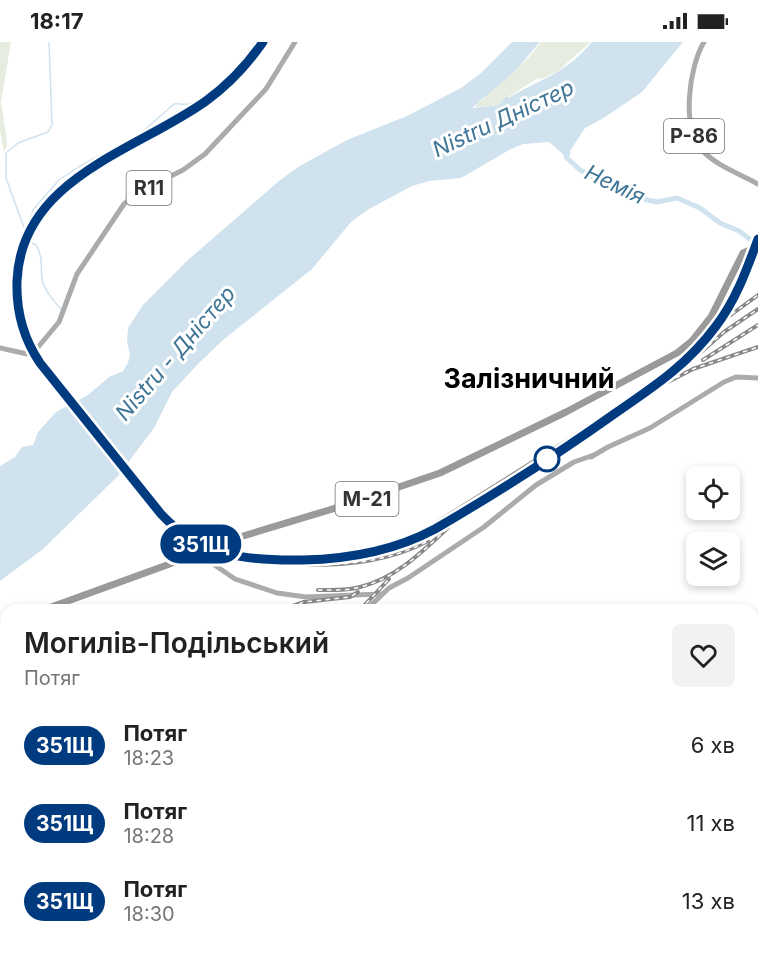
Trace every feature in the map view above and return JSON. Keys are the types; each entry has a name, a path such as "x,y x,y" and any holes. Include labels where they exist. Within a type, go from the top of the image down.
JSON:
{"highway":[{"name":"М-21","path":"64,604 201,554 213,545 350,504 440,473 566,412 669,358 692,341 711,317 742,253 750,250 758,254"},
{"name":"М-21","path":"70,604 79,598"}],"main road":[{"name":"R11","path":"0,348 30,354 39,346 59,321 77,274 124,204 135,194 183,170 205,154 266,89 295,42"},
{"name":"Р-86","path":"704,42 698,55 690,101 690,121 694,137 706,154 758,184"},
{"path":"372,604 389,588 408,578 483,527 559,471 650,428 724,382 736,377 758,378"},
{"path":"201,554 220,571 235,579 277,593 306,597 381,594"},
{"path":"201,554 211,562"}],"shaded area":[{"path":"0,42 11,42 1,102 7,146 4,152 0,130"},
{"path":"541,42 591,42 558,71 536,79 506,97 499,105 476,107 477,103 524,62"}],"water":[{"path":"512,42 540,42 516,70 472,108 499,105 506,97 510,97 563,68 592,42 683,42 642,92 585,128 566,157 549,142 523,144 461,178 429,181 412,186 369,209 351,222 312,269 223,340 172,392 154,428 117,477 43,549 0,581 0,466 15,457 22,447 33,445 38,432 56,412 88,395 109,377 123,371 130,354 127,342 128,328 143,305 188,260 298,167 347,140 407,116 461,88 480,74"}],"waterway":[{"path":"49,42 52,125 48,132 18,143 6,153 6,178 25,230 40,254 43,283 61,309"},
{"path":"25,230 33,210 59,180 80,166 140,134 174,104 188,104 206,95 234,68 255,42"},
{"name":"Немія","path":"568,153 566,157 580,170 629,196 657,202 677,198 700,208 720,223 739,231 758,245"}],"railway":[{"path":"263,42 237,74 206,101 87,171 60,192 39,216 24,246 17,281 22,324 40,363 161,514 178,530 214,551 253,559 295,559 374,547 428,528 630,401 668,374 715,324 747,267"},
{"path":"745,272 758,239"},
{"path":"719,327 728,317 758,295"},
{"path":"701,352 724,332 758,309"},
{"path":"703,360 758,325"},
{"path":"668,382 693,369 758,347"},
{"path":"318,590 355,588 389,575 403,567 462,515"},
{"path":"308,565 370,560 399,553 428,541"},
{"path":"366,604 389,579"},
{"path":"298,604 350,597 358,592"}],"train":[{"name":"351Щ","path":"263,42 232,79 207,100 89,171 57,193 30,228 25,239 18,273 17,299 21,322 29,345 40,363 161,514 180,532 203,546 232,556 263,561 331,559 385,550 416,539 435,529 602,424 669,376 709,335 725,314 758,239"}],"district":[{"name":"Залізничний","path":"529,378"}],"water label":[{"name":"Nistru Дністер","path":"503,118"},
{"name":"Nistru - Дністер","path":"175,353"}]}
